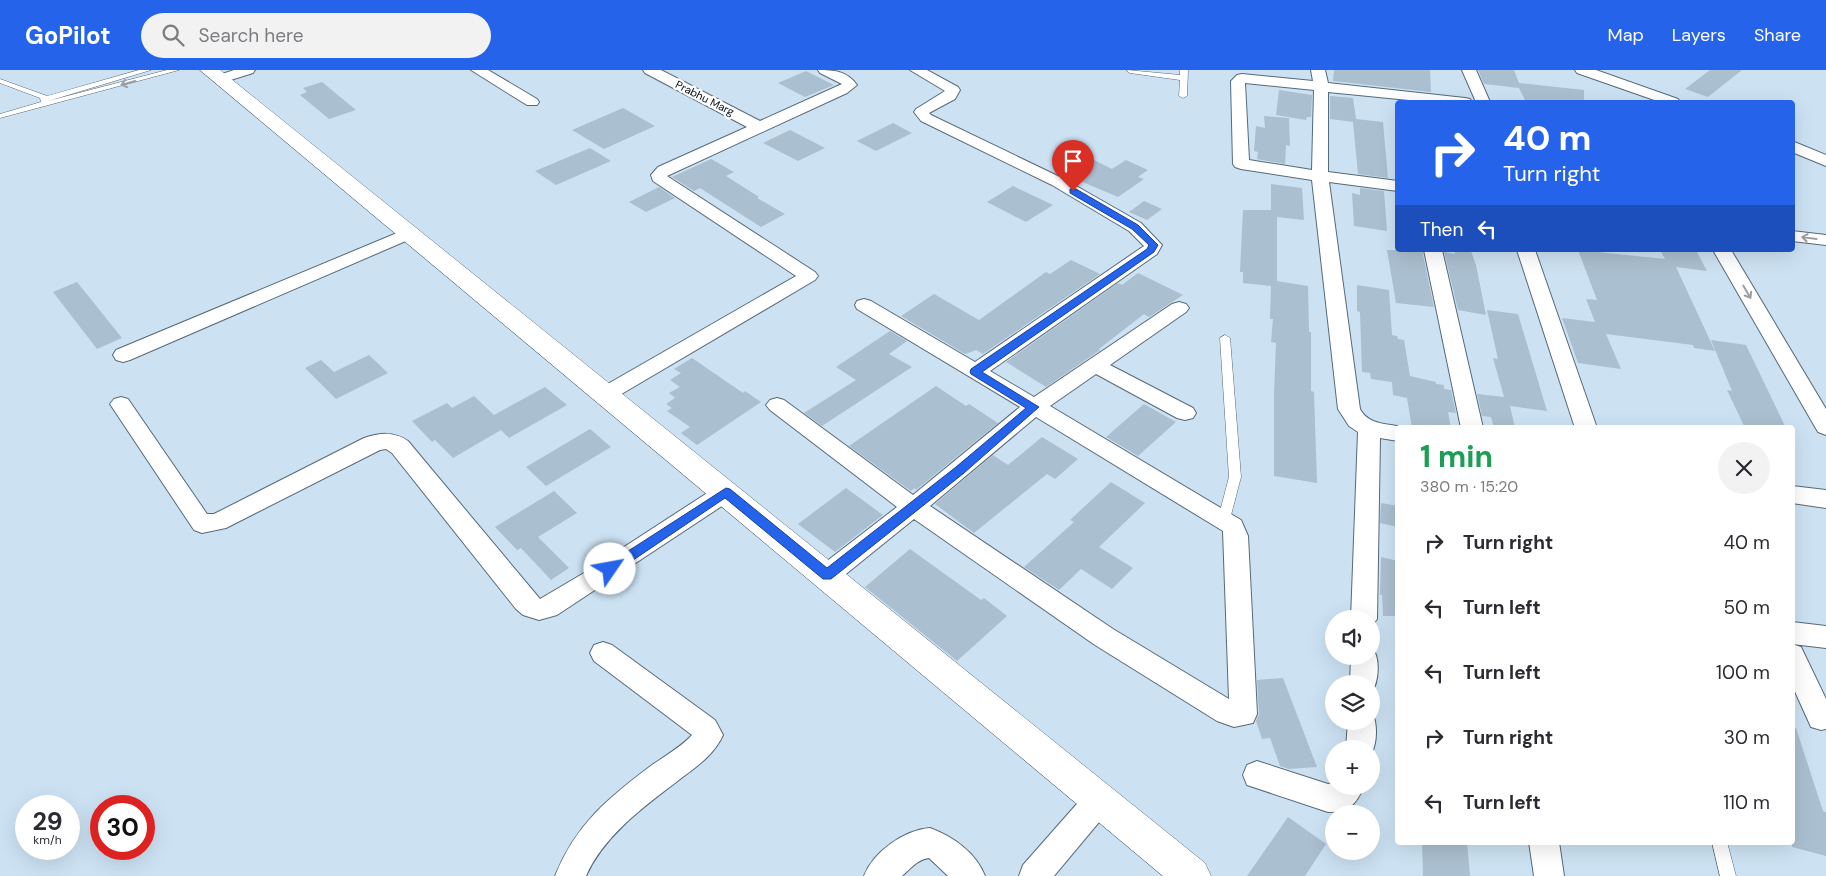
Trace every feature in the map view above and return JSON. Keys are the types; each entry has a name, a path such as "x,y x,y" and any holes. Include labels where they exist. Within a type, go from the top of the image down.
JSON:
{"street":[{"path":"215,74 248,70"},
{"path":"478,70 532,102"},
{"name":"Prabhu Marg","path":"650,70 759,127"},
{"path":"606,394 809,276 660,178 659,175 664,170 842,90 850,84 846,80 825,70"},
{"path":"917,70 953,90 950,96 922,112 922,115 926,118 1058,182 1135,227 1153,245 1151,250 975,372"},
{"path":"1318,70 1321,86 1320,176 1349,409 1357,423 1369,428 1395,432"},
{"path":"1469,70 1483,100"},
{"path":"1582,70 1667,100"},
{"path":"215,74 1192,876"},
{"path":"1395,186 1242,164 1238,75 1245,78 1321,86 1401,99 1422,100"},
{"path":"1795,147 1826,161"},
{"path":"123,355 408,233"},
{"path":"1795,236 1826,240"},
{"path":"1433,252 1471,425"},
{"path":"1527,252 1585,425"},
{"path":"1723,252 1826,428"},
{"path":"777,405 913,507 1104,637 1227,712 1240,716 1243,714 1236,536 1233,526 864,304"},
{"path":"827,575 1034,407 1179,308"},
{"path":"1095,365 1185,414"},
{"path":"120,404 198,521 202,524 218,522 372,444 387,440 392,441 400,447 525,602 538,610 548,608 593,580 726,492"},
{"path":"1364,610 1369,428"},
{"path":"1795,494 1826,499"},
{"path":"1795,633 1826,637"},
{"path":"570,876 581,851 618,811 700,747 709,735 705,729 602,653"},
{"path":"1795,662 1821,718"},
{"path":"1257,774 1328,798 1340,798 1342,795"},
{"path":"1034,876 1100,799"},
{"path":"879,876 916,845 928,842 938,846 970,876"},
{"path":"1544,845 1549,876"}],"lane":[{"path":"0,116 147,70"},
{"path":"0,81 47,101 175,70"},
{"path":"1130,71 1184,74 1183,96"},
{"path":"1224,338 1235,477 1224,519"},
{"path":"1720,845 1728,876"}],"building":[{"path":"1334,70 1430,70 1431,92 1333,81"},
{"path":"1478,70 1514,70 1519,83 1584,90 1584,100 1525,100 1519,88 1484,84"},
{"path":"1710,70 1742,70 1708,97 1685,89"},
{"path":"806,71 834,85 805,97 778,83"},
{"path":"322,82 356,110 329,119 300,95 307,92 303,88"},
{"path":"1279,90 1312,95 1311,117 1307,117 1306,120 1276,115"},
{"path":"1330,96 1353,98 1356,119 1383,122 1388,178 1358,174 1353,122 1330,119"},
{"path":"623,108 655,126 604,149 572,130"},
{"path":"1264,116 1289,118 1290,146 1286,145 1285,164 1257,159 1258,152 1254,151 1256,126 1265,128"},
{"path":"893,123 912,133 876,151 857,141"},
{"path":"790,130 825,148 798,161 763,143"},
{"path":"590,148 611,161 556,185 535,171"},
{"path":"711,159 734,172 726,176 759,197 757,198 785,214 761,227 700,188 694,191 672,177"},
{"path":"1092,159 1112,169 1126,160 1148,170 1138,177 1144,179 1118,197 1066,175"},
{"path":"1271,184 1302,188 1304,220 1277,217 1277,281 1308,286 1309,332 1311,332 1311,391 1314,392 1317,483 1274,476 1276,343 1271,342 1273,319 1270,319 1271,286 1243,283 1243,272 1240,272 1243,210 1271,210"},
{"path":"1013,186 1053,205 1026,222 987,202"},
{"path":"659,187 675,198 646,212 629,202"},
{"path":"1360,188 1384,191 1387,231 1354,226 1352,193 1360,195"},
{"path":"1144,201 1162,209 1147,220 1129,212"},
{"path":"1387,250 1395,250 1395,252 1422,252 1434,307 1396,303"},
{"path":"1444,252 1455,254 1454,252 1471,252 1476,265 1486,315 1458,310"},
{"path":"1579,252 1597,252 1665,259 1661,252 1697,252 1707,271 1676,267 1715,351 1694,348 1693,345 1606,334 1621,369 1578,363 1562,318 1595,322 1586,299 1597,300"},
{"path":"1071,260 1100,274 983,354 976,350 965,354 901,316 934,294 979,320 1046,272 1050,274"},
{"path":"1138,273 1183,295 1149,317 1144,314 1100,350 1046,387 1006,362 1118,283 1122,285"},
{"path":"77,282 122,338 97,349 53,292"},
{"path":"1357,285 1389,290 1392,335 1404,340 1410,376 1436,382 1436,384 1444,385 1444,389 1451,390 1456,413 1448,412 1450,425 1412,425 1407,398 1393,395 1392,382 1371,379 1370,373 1362,372 1360,312 1357,311"},
{"path":"1487,310 1518,314 1547,411 1510,406 1514,425 1493,425 1491,417 1482,416 1477,394 1504,397 1493,358 1498,359"},
{"path":"890,331 907,341 889,354 912,367 822,426 804,413 856,380 836,367"},
{"path":"1711,340 1746,345 1785,425 1744,425 1727,390 1732,391"},
{"path":"369,355 388,373 336,399 305,368 321,360 334,372"},
{"path":"692,358 743,393 745,391 761,402 697,445 681,433 690,427 667,411 672,408 666,404 675,398 669,393 680,387 670,380 681,373 674,369"},
{"path":"936,386 966,406 969,404 998,423 916,490 915,488 911,491 849,446"},
{"path":"545,387 567,405 509,438 501,430 453,458 435,440 432,442 412,421 447,403 452,408 474,396 494,415"},
{"path":"1144,404 1176,422 1138,456 1106,437"},
{"path":"590,429 611,447 546,486 526,467"},
{"path":"1042,437 1078,459 1055,479 1047,474 974,533 935,504 993,455 1008,465"},
{"path":"1111,482 1145,503 1099,547 1133,568 1112,589 1081,569 1059,590 1024,567 1074,522 1070,520"},
{"path":"846,488 883,515 835,552 798,524"},
{"path":"554,491 577,513 538,537 569,568 551,580 521,548 517,550 495,527"},
{"path":"1381,503 1395,505 1395,526 1380,523"},
{"path":"910,549 981,600 984,598 1007,616 957,661 865,587"},
{"path":"1381,557 1395,560 1395,616 1383,616 1382,595 1380,595"},
{"path":"1283,678 1317,767 1289,769 1280,766 1270,738 1262,739 1256,721 1259,714 1257,680"},
{"path":"1795,728 1823,811 1826,812 1826,856 1792,847 1792,845 1795,845"},
{"path":"1288,817 1325,843 1305,876 1247,876"},
{"path":"1422,845 1467,845 1470,876 1423,876"}],"route":[{"path":"610,569 726,492 827,575 960,470 1034,407 975,372 1151,250 1153,245 1135,227 1073,191"}]}
